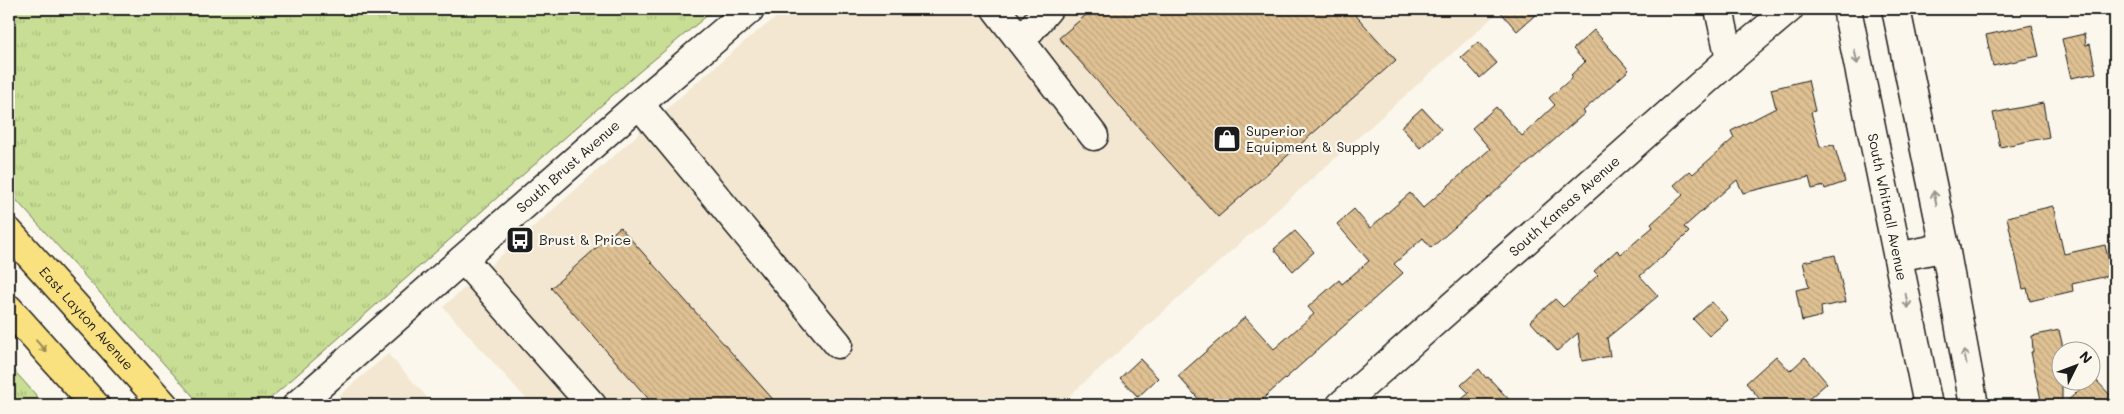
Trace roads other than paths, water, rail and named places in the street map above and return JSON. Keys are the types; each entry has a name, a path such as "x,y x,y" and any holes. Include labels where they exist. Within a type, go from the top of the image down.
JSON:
{"main road":[{"name":"East Layton Avenue","path":"9,232 164,405"},
{"path":"9,309 95,405"}],"street":[{"name":"South Brust Avenue","path":"297,405 639,104 750,9"},
{"path":"996,9 1094,136"},
{"path":"1021,42 1048,9"},
{"path":"1719,9 1730,59"},
{"name":"South Kansas Avenue","path":"1341,405 1730,59 1789,9"},
{"name":"South Whitnall Avenue","path":"1847,9 1928,405"},
{"path":"1896,9 1945,247 1974,405"},
{"path":"639,104 838,344"},
{"path":"1898,257 1945,247"},
{"path":"463,259 592,405"}],"place":[{"name":"Superior Equipment & Supply","path":"1227,139"},
{"name":"Brust & Price","path":"520,240"}]}
